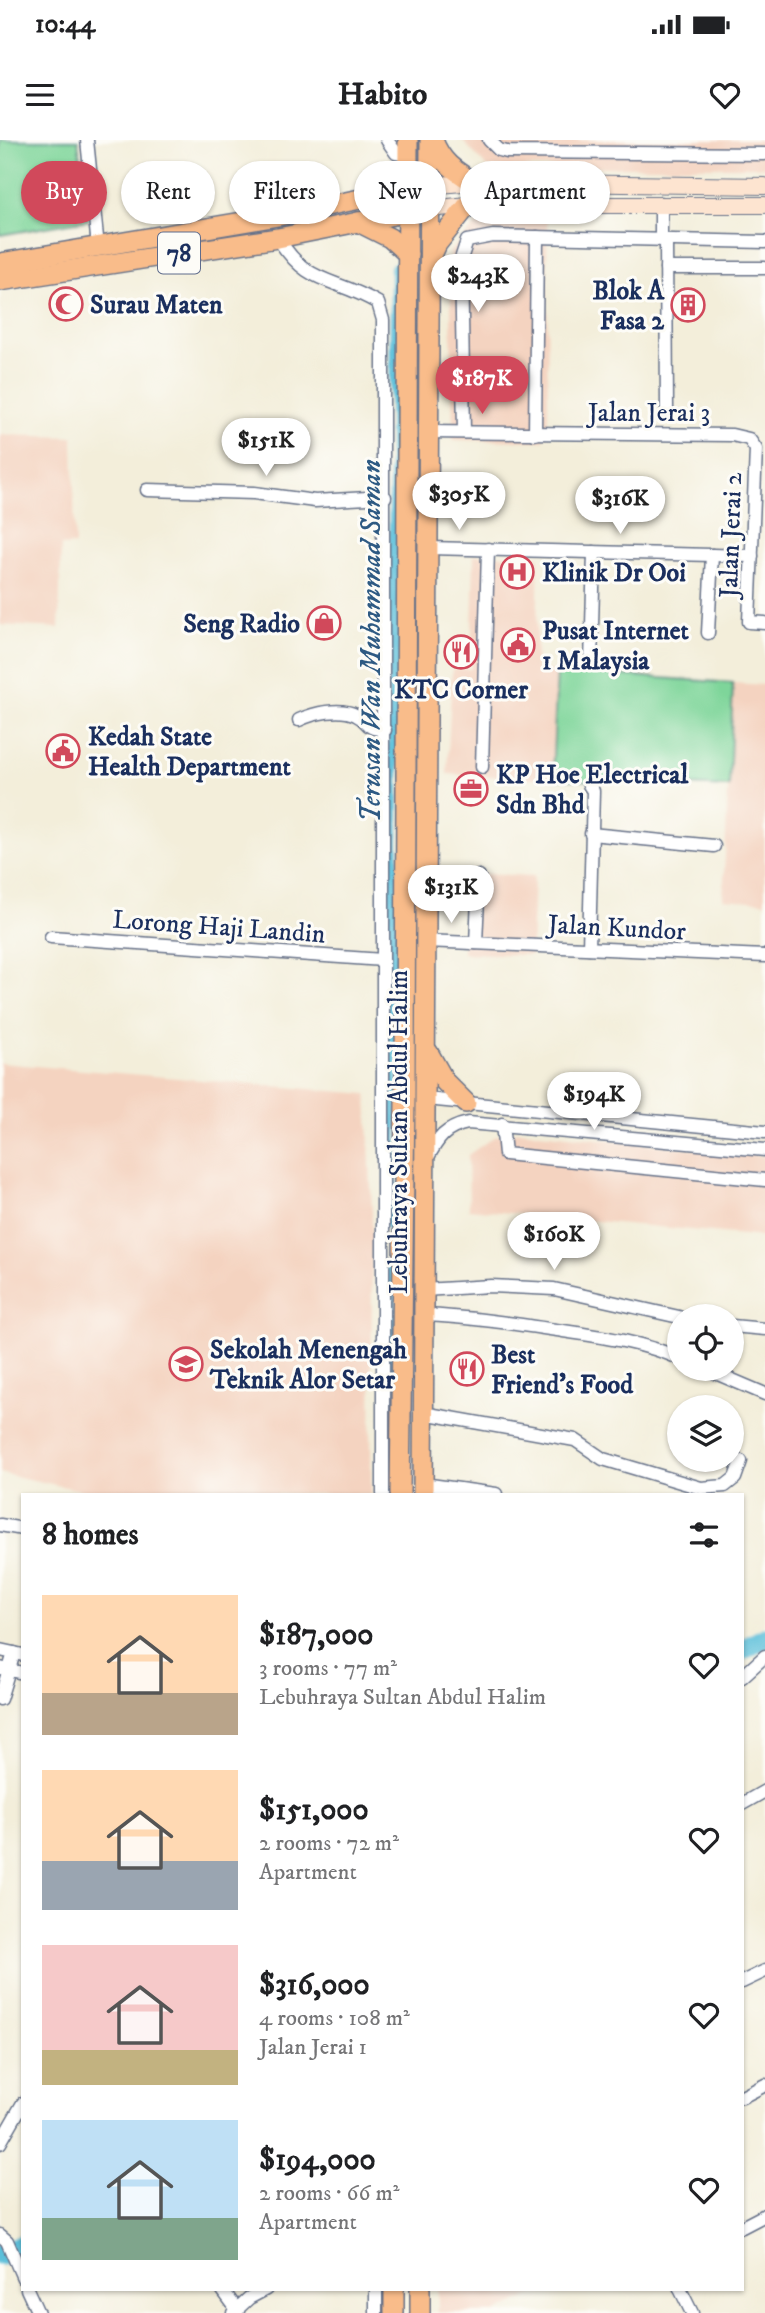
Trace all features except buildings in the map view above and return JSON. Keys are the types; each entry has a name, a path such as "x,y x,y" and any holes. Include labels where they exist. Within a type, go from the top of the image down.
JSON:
{"main road":[{"path":"431,140 439,155 452,170 460,175"},
{"name":"Lebuhraya Sultan Abdul Halim","path":"430,161 431,140"},
{"path":"610,184 765,186"},
{"name":"78","path":"0,263 354,200"},
{"path":"610,204 765,205"},
{"path":"430,259 437,244 460,215"},
{"name":"78","path":"0,281 278,238 354,223"},
{"path":"363,224 380,231 408,254"},
{"name":"Lebuhraya Sultan Abdul Halim","path":"400,1493 392,1244 405,1099 404,753 408,224"},
{"name":"Lebuhraya Sultan Abdul Halim","path":"423,1489 430,224"},
{"path":"427,1048 435,1070 467,1102"},
{"path":"394,2291 394,2313"},
{"path":"420,2291 420,2313"}],"street":[{"path":"87,140 98,247"},
{"path":"387,140 396,153 408,148"},
{"path":"489,140 499,150 507,152 765,154"},
{"path":"661,203 666,268 667,409"},
{"path":"464,432 462,250 467,241 482,236 765,242"},
{"path":"535,434 537,237"},
{"path":"278,238 294,263 308,273 368,297 382,310 385,730 383,960 392,1244 383,1493"},
{"path":"666,268 765,268"},
{"name":"Jalan Jerai 3","path":"428,432 743,436 756,449"},
{"name":"Jalan Jerai 2","path":"756,449 759,502 752,556 749,622 765,623"},
{"path":"147,490 254,493 315,501 384,497"},
{"path":"429,548 752,556"},
{"path":"482,767 488,549"},
{"path":"591,663 594,552"},
{"path":"708,633 712,555"},
{"path":"299,720 318,713 344,713 356,715 370,729 385,730"},
{"path":"589,785 593,791 589,948"},
{"path":"591,834 714,846"},
{"path":"476,943 479,876"},
{"name":"Lorong Haji Landin","path":"51,937 383,960"},
{"name":"Jalan Kundor","path":"425,941 765,956"},
{"path":"426,1099 765,1132"},
{"path":"424,1167 436,1142 450,1127 468,1123 765,1150"},
{"path":"502,1124 505,1154 765,1180"},
{"path":"423,1290 491,1286 554,1289 667,1314"},
{"path":"423,1315 469,1317 591,1335 640,1344 667,1354"},
{"path":"744,1327 765,1329"},
{"path":"734,1381 765,1394"},
{"path":"423,1413 575,1440 603,1459 701,1488 726,1486 737,1472"},
{"path":"423,1489 481,1493"},
{"path":"0,1525 21,1529"},
{"path":"0,1650 18,1654 0,1699"},
{"path":"744,1675 765,1656"},
{"path":"744,1803 763,1797"},
{"path":"744,1980 765,1971"},
{"path":"744,2095 765,2085"},
{"path":"0,2143 21,2106"},
{"path":"744,2226 765,2215"},
{"path":"3,2238 21,2273"},
{"path":"28,2291 38,2313"},
{"path":"223,2291 236,2312 249,2298 262,2291"},
{"path":"376,2291 376,2313"},
{"path":"681,2291 692,2313"}],"shaded area":[{"path":"462,140 765,140 765,167 610,167 610,161 481,161"},
{"path":"477,224 547,224 548,428 543,441 453,440 450,251"},
{"path":"0,435 73,437 75,545 61,546 59,628 0,625"},
{"path":"474,555 539,556 536,670 557,671 552,779 447,774 452,669 471,669"},
{"path":"733,683 765,685 765,902 723,899"},
{"path":"467,873 534,876 531,955 463,953"},
{"name":"Sekolah Menengah Teknik Alor Setar","path":"0,1063 367,1094 372,1212 371,1493 94,1493 0,1473"},
{"path":"519,1131 765,1156 765,1237 469,1209 468,1155 495,1136"},
{"path":"438,2291 539,2291 495,2313 438,2313"}],"green space":[{"path":"0,140 78,140 81,161 21,161 21,224 65,224 0,235"},
{"path":"557,671 733,683 729,787 552,779"}],"waterway":[{"name":"Terusan Wan Muhammad Saman","path":"391,1225 396,268"},
{"name":"Terusan Wan Muhammad Saman","path":"389,1415 391,1269"},
{"path":"744,1649 765,1638"},
{"path":"0,2255 21,2246"}],"place":[{"name":"Surau Maten","path":"66,304"},
{"name":"Blok A Fasa 2","path":"688,305"},
{"name":"Klinik Dr Ooi","path":"517,572"},
{"name":"Seng Radio","path":"324,623"},
{"name":"Pusat Internet 1 Malaysia","path":"518,645"},
{"name":"KTC Corner","path":"461,652"},
{"name":"Kedah State Health Department","path":"63,751"},
{"name":"KP Hoe Electrical Sdn Bhd","path":"471,789"},
{"name":"Sekolah Menengah Teknik Alor Setar","path":"186,1364"},
{"name":"Best Friend's Food","path":"467,1369"}]}
